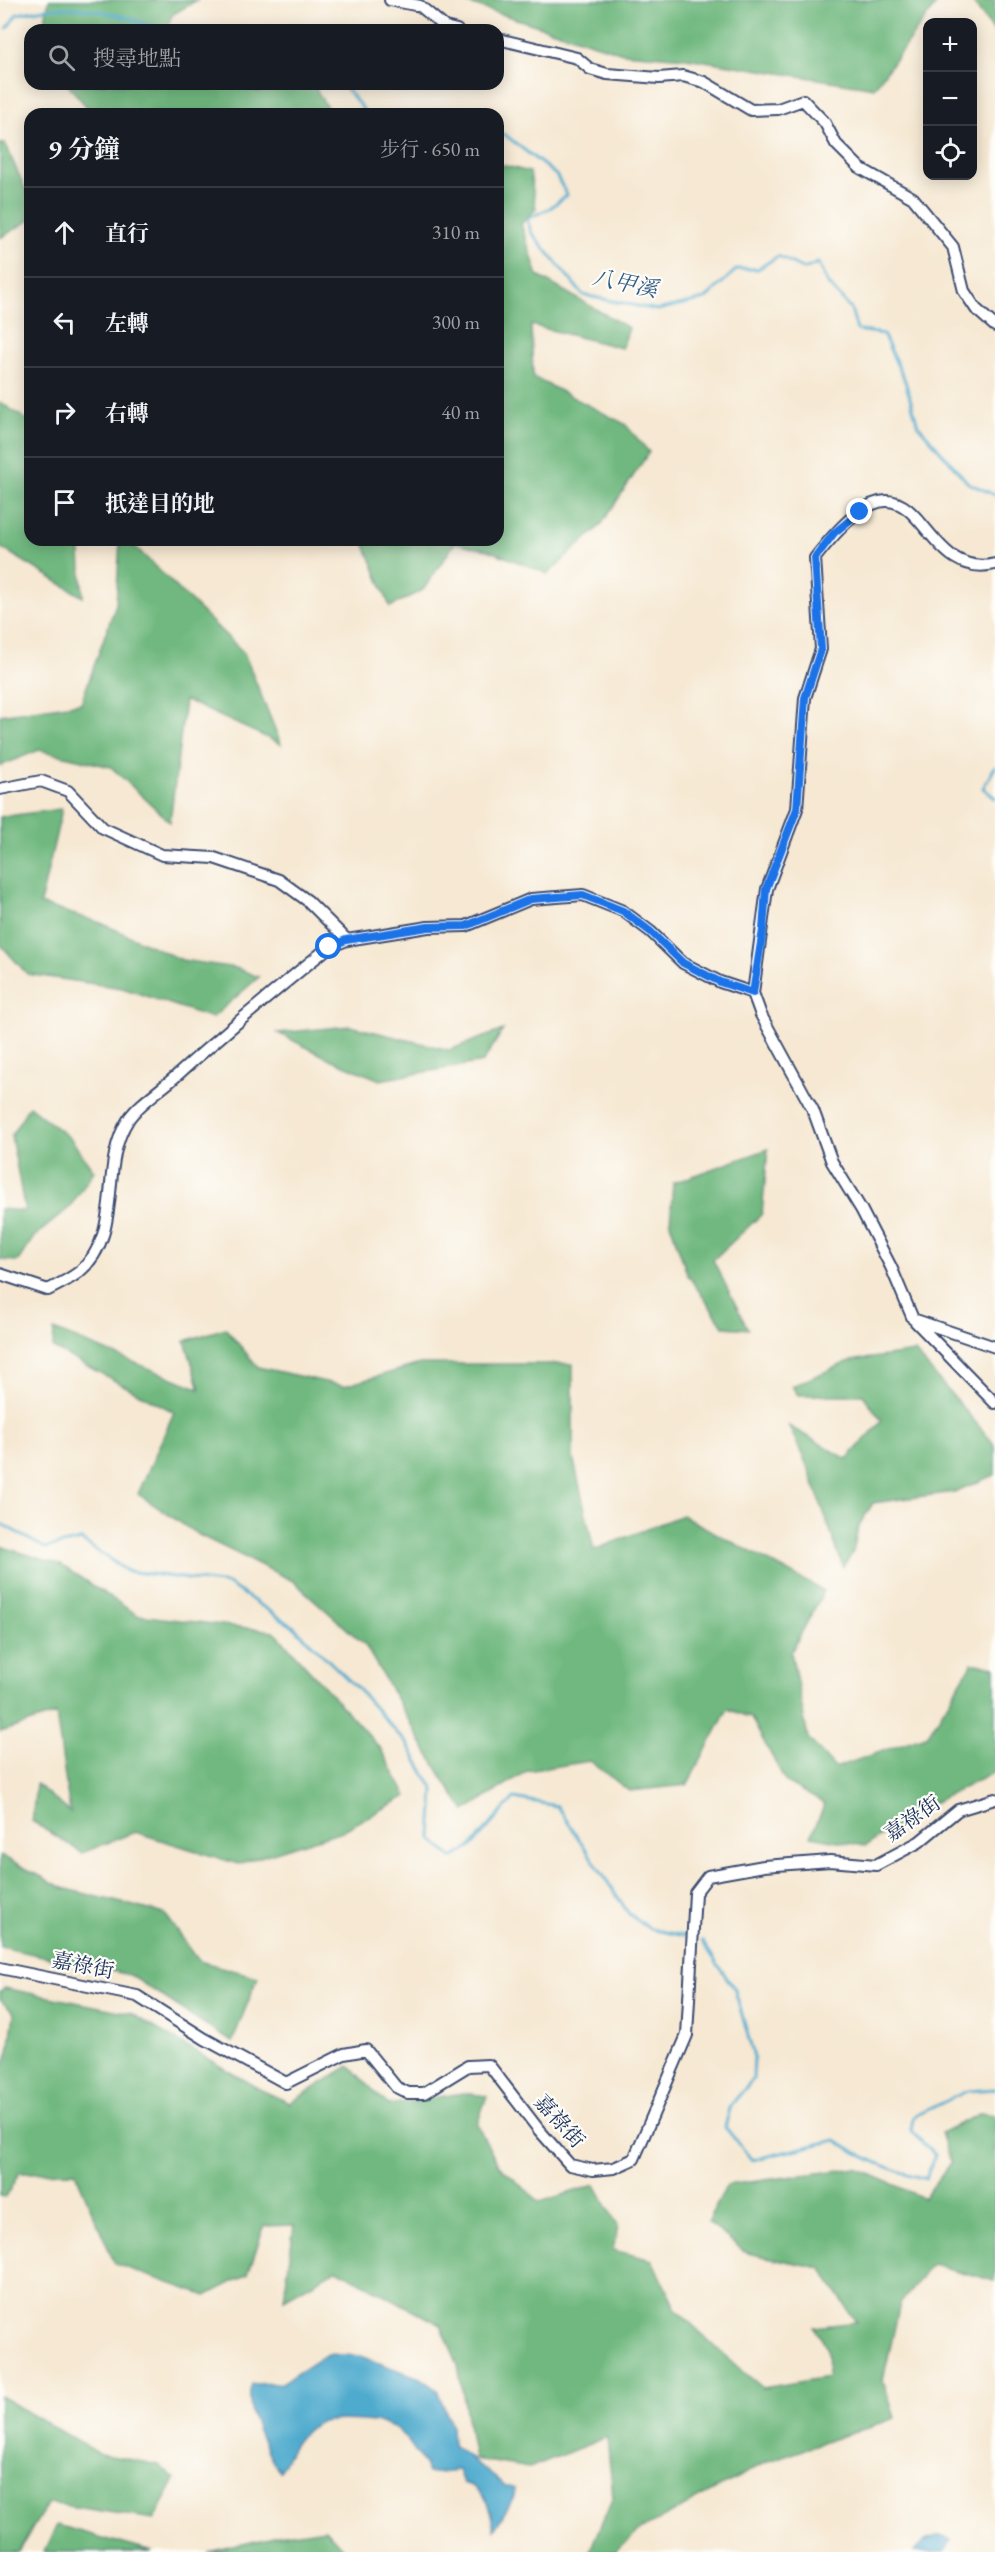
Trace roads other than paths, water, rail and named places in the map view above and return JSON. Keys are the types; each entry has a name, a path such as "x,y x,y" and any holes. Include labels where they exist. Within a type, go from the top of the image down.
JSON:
{"street":[{"path":"390,0 420,6 441,24"},
{"path":"504,40 577,58 590,69 607,74 659,78 683,76 704,82 751,110 778,109 803,100 825,123 836,144 861,168 913,198 952,247 964,291 976,309 995,326"},
{"path":"995,564 984,567 966,563 947,552 907,507 898,501 881,499 834,533 815,558 821,649 805,698 797,809 766,889 763,930 753,993 761,1015 813,1110 832,1162 861,1209 891,1267 913,1319 995,1403"},
{"path":"0,789 41,781 68,791 103,828 162,855 214,858 279,880 308,901 346,940"},
{"path":"0,1274 48,1290 78,1273 102,1242 107,1220 114,1149 129,1118 232,1026 329,947 346,940 428,927 466,926 531,899 583,895 623,911 651,932 683,963 720,982 753,993"},
{"path":"913,1319 995,1347"},
{"name":"嘉祿街","path":"0,1968 137,1996 205,2039 286,2083 344,2054 366,2050 396,2087 408,2093 424,2093 468,2066 489,2065 538,2130 570,2165 593,2170 614,2168 634,2159 687,2036 695,1893 708,1876 764,1866 830,1861 876,1865 919,1842 958,1810 995,1799"}],"water":[{"path":"327,2354 360,2356 420,2378 437,2390 452,2427 453,2445 506,2486 515,2489 514,2497 494,2530 491,2514 483,2495 472,2486 463,2483 458,2470 428,2473 404,2437 389,2425 342,2420 314,2425 302,2434 279,2472 253,2417 250,2405 252,2384 282,2383"},
{"path":"940,2536 951,2540 945,2552 914,2552 925,2541"}],"waterway":[{"name":"八甲溪","path":"7,28 17,14 49,8 94,10 145,24"},
{"name":"八甲溪","path":"347,90 362,108"},
{"name":"八甲溪","path":"504,134 556,175 567,195 550,208 527,219 531,232 583,295 657,310 705,299 737,269 758,269 778,256 804,269 818,263 827,283 851,309 857,330 883,334 905,381 918,425 968,483 995,495"},
{"name":"八甲溪","path":"995,767 983,788 995,798"},
{"path":"0,1523 45,1548 81,1540 127,1571 228,1584 294,1627 356,1687 408,1745 434,1790 431,1838 452,1858 470,1848 514,1798 557,1806 629,1914 650,1929 684,1936"},
{"path":"702,1941 735,1990 754,2057 753,2079 731,2105 725,2127 752,2160 836,2140 879,2164 926,2179 935,2155 911,2131 913,2117 967,2091 995,2089"}]}
